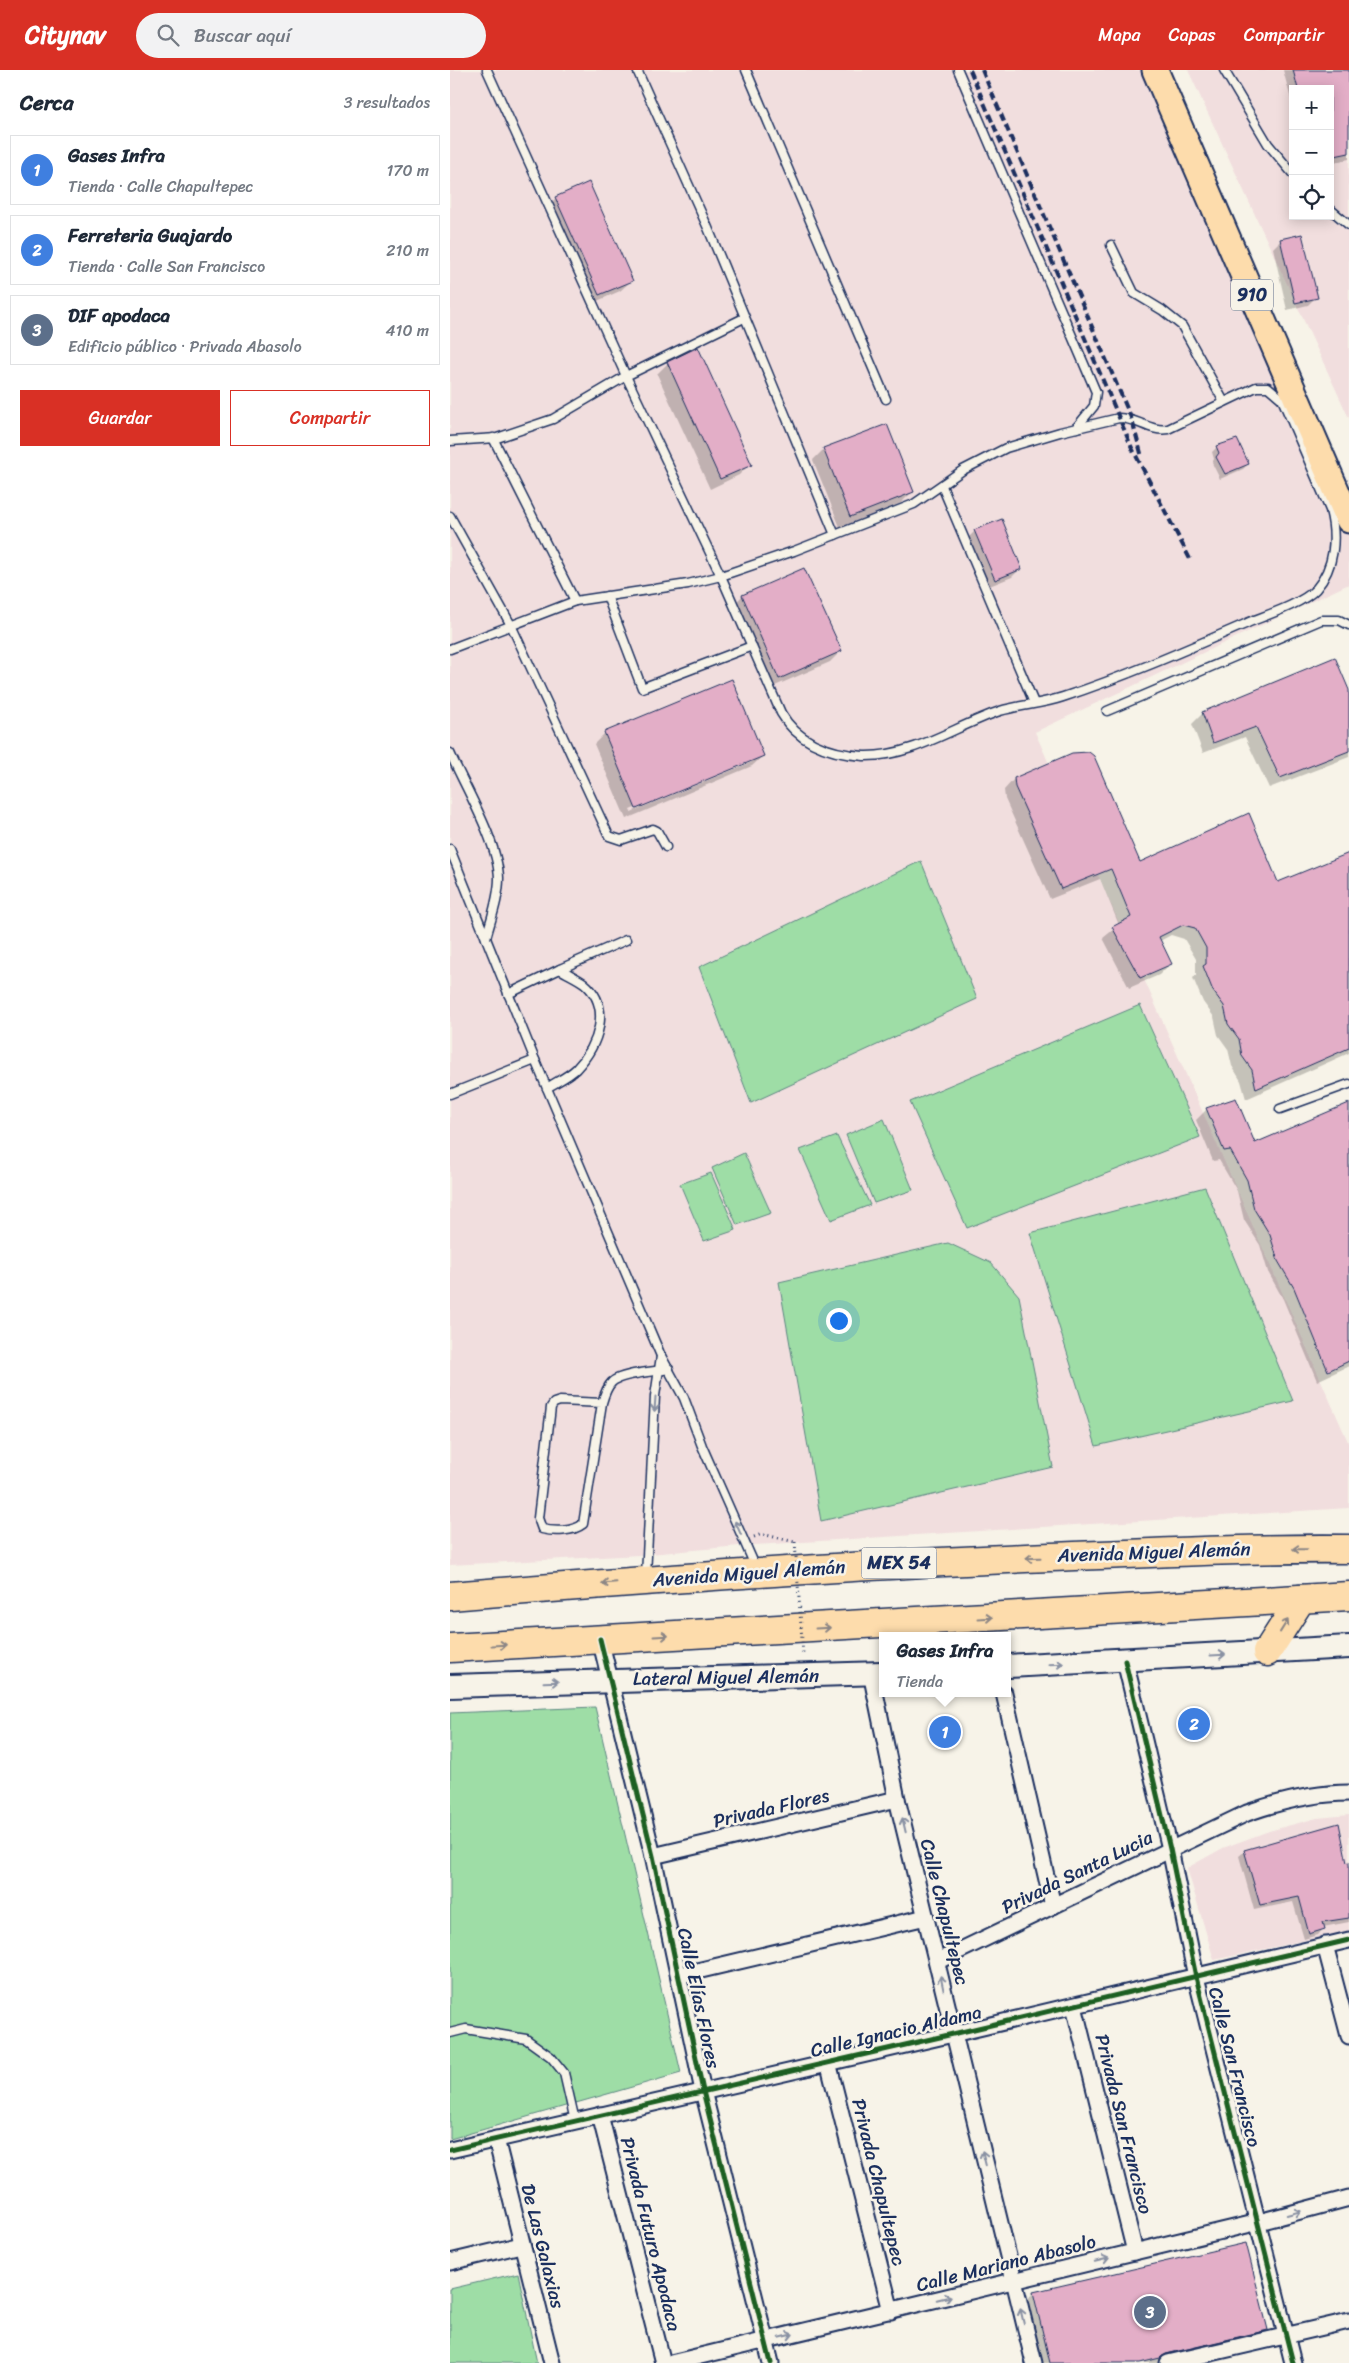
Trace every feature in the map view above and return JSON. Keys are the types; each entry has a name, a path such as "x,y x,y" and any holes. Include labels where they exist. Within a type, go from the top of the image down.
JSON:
{"highway":[{"name":"Avenida Miguel Alemán","path":"450,1596 646,1580 887,1564 1241,1549 1349,1549"},
{"path":"450,1648 1349,1596"},
{"path":"1267,1652 1301,1599"}],"main road":[{"name":"910","path":"1155,70 1349,520"},
{"name":"910","path":"1167,70 1349,491"}],"street":[{"name":"Calle Elías Flores","path":"600,1639 653,1856 680,1975 703,2090 771,2363"},
{"path":"1011,1666 1349,1647"},
{"name":"Calle San Francisco","path":"1125,1661 1170,1849 1196,1977 1293,2363"},
{"name":"Lateral Miguel Alemán","path":"450,1686 610,1679 763,1678 877,1673"},
{"name":"Calle Chapultepec","path":"877,1673 879,1686"},
{"name":"Calle Chapultepec","path":"881,1697 897,1799 938,1961 953,2034 1034,2363"},
{"path":"1005,1697 1053,1906"},
{"name":"Privada Santa Lucia","path":"938,1961 1247,1812 1285,1800 1322,1793 1349,1792"},
{"name":"Privada Flores","path":"653,1856 897,1799"},
{"path":"680,1975 926,1918"},
{"name":"Calle Ignacio Aldama","path":"450,2150 703,2090 1074,2006 1349,1940"},
{"path":"1325,1945 1349,2036"},
{"name":"Privada San Francisco","path":"1074,2006 1135,2252"},
{"name":"Privada Chapultepec","path":"828,2062 891,2311"},
{"name":"Privada Futuro Apodaca","path":"600,2115 662,2363"},
{"name":"De Las Galaxias","path":"496,2139 552,2363"},
{"name":"Calle Mariano Abasolo","path":"671,2363 1259,2222 1349,2198"},
{"path":"450,2262 521,2245"},
{"path":"1168,2363 1349,2321"}],"lane":[{"path":"450,648 575,601 688,584 721,576 835,535 914,504 963,470 1006,448 1076,428 1124,418 1154,429 1168,429 1248,390 1262,386 1274,390 1282,398 1323,491 1335,528 1334,545 1330,561 1320,582 1309,595 1196,645 1061,698 998,712 902,750 865,756 841,752 809,742 792,729 781,713 721,576 626,376 487,70"},
{"path":"637,70 708,228 835,535"},
{"path":"746,70 886,399"},
{"path":"958,70 1096,392 1094,406 1076,428"},
{"path":"1225,71 1268,144 1289,169"},
{"path":"1334,212 1349,225"},
{"path":"1111,245 1134,293 1162,310 1182,326 1224,402"},
{"path":"450,441 493,438 553,419 626,376 744,318"},
{"path":"493,438 575,601"},
{"path":"942,486 1034,703"},
{"path":"450,516 511,625 610,836 621,840 652,829 657,831 666,847"},
{"path":"606,596 642,688 752,646"},
{"path":"1107,711 1321,620 1340,620 1349,625"},
{"path":"450,753 481,821 498,867 498,891 486,938"},
{"path":"450,849 535,1060 661,1356 684,1398 702,1446 758,1572"},
{"path":"508,994 626,940"},
{"path":"547,1088 575,1070 590,1052 601,1027 600,1004 585,984 560,969"},
{"path":"450,1094 535,1060"},
{"path":"1280,1109 1349,1084"},
{"path":"646,1580 658,1372 661,1356"},
{"path":"602,1403 560,1401 554,1403 551,1407 538,1518 542,1529 548,1531 572,1530 583,1524 602,1403 606,1390 613,1381 621,1377 669,1369"},
{"path":"450,2033 466,2029 526,2039 551,2057 564,2072 575,2121"}],"path":[{"path":"762,1534 795,1542 803,1654"}],"shaded area":[{"path":"450,70 1144,70 1349,533 1349,584 1035,732 1349,1444 1349,1508 739,1546 639,1555 450,1565"},
{"path":"1188,70 1349,70 1349,418"},
{"path":"1349,1815 1349,1931 1214,1960 1187,1868 1223,1848 1269,1831 1317,1818"}],"green space":[{"path":"921,861 977,999 751,1103 699,967"},
{"path":"1140,1005 1200,1137 967,1228 910,1102"},
{"path":"884,1119 913,1190 874,1203 846,1135"},
{"path":"837,1136 870,1205 831,1220 800,1150"},
{"path":"744,1153 771,1213 737,1225 712,1168"},
{"path":"711,1173 736,1230 704,1241 680,1184"},
{"path":"1205,1187 1293,1401 1096,1446 1030,1233"},
{"path":"948,1243 991,1263 1019,1296 1053,1467 821,1521 779,1282"},
{"path":"595,1707 681,2073 450,2139 450,1713"},
{"path":"518,2273 537,2363 450,2363 450,2289"}],"building":[{"path":"1293,70 1349,70 1349,153 1334,156 1334,85 1297,85"},
{"path":"589,182 633,281 599,295 555,197"},
{"path":"1302,234 1318,298 1295,303 1280,239"},
{"path":"698,347 752,465 720,479 667,362"},
{"path":"887,424 914,492 850,517 823,448"},
{"path":"1237,439 1249,464 1225,474 1216,457 1219,453 1216,446"},
{"path":"1002,519 1022,569 995,580 974,530"},
{"path":"804,568 842,651 779,679 742,595"},
{"path":"1335,657 1349,690 1349,751 1280,778 1256,727 1213,743 1202,712"},
{"path":"732,679 764,756 636,809 604,732"},
{"path":"1089,752 1094,756 1140,862 1249,813 1278,882 1349,853 1349,1048 1256,1089 1252,1070 1242,1056 1239,1039 1228,1024 1224,1006 1213,991 1203,966 1206,964 1206,948 1195,928 1183,925 1159,937 1172,964 1140,978 1112,927 1131,917 1111,869 1061,889 1015,787 1014,778 1072,753"},
{"path":"1236,1098 1255,1143 1349,1103 1349,1361 1328,1371 1294,1288 1278,1261 1270,1235 1254,1209 1247,1180 1230,1150 1224,1151 1206,1108"},
{"path":"1339,1823 1347,1863 1349,1862 1349,1918 1323,1922 1325,1929 1309,1934 1299,1897 1260,1905 1244,1850"},
{"path":"1246,2243 1268,2330 1166,2354 1160,2358 1140,2363 1050,2363 1033,2292"}],"railway":[{"path":"970,70 1132,448 1190,559"},
{"path":"982,70 1132,420 1142,457"}],"cycle path":[{"path":"600,1639 653,1856 703,2091 771,2363"},
{"path":"1125,1661 1170,1849 1196,1977 1293,2363"},
{"path":"450,2150 1349,1940"}],"place":[{"name":"Ferreteria Guajardo","path":"1194,1724"},
{"name":"Gases Infra","path":"945,1732"},
{"name":"DIF apodaca","path":"1150,2312"}]}
